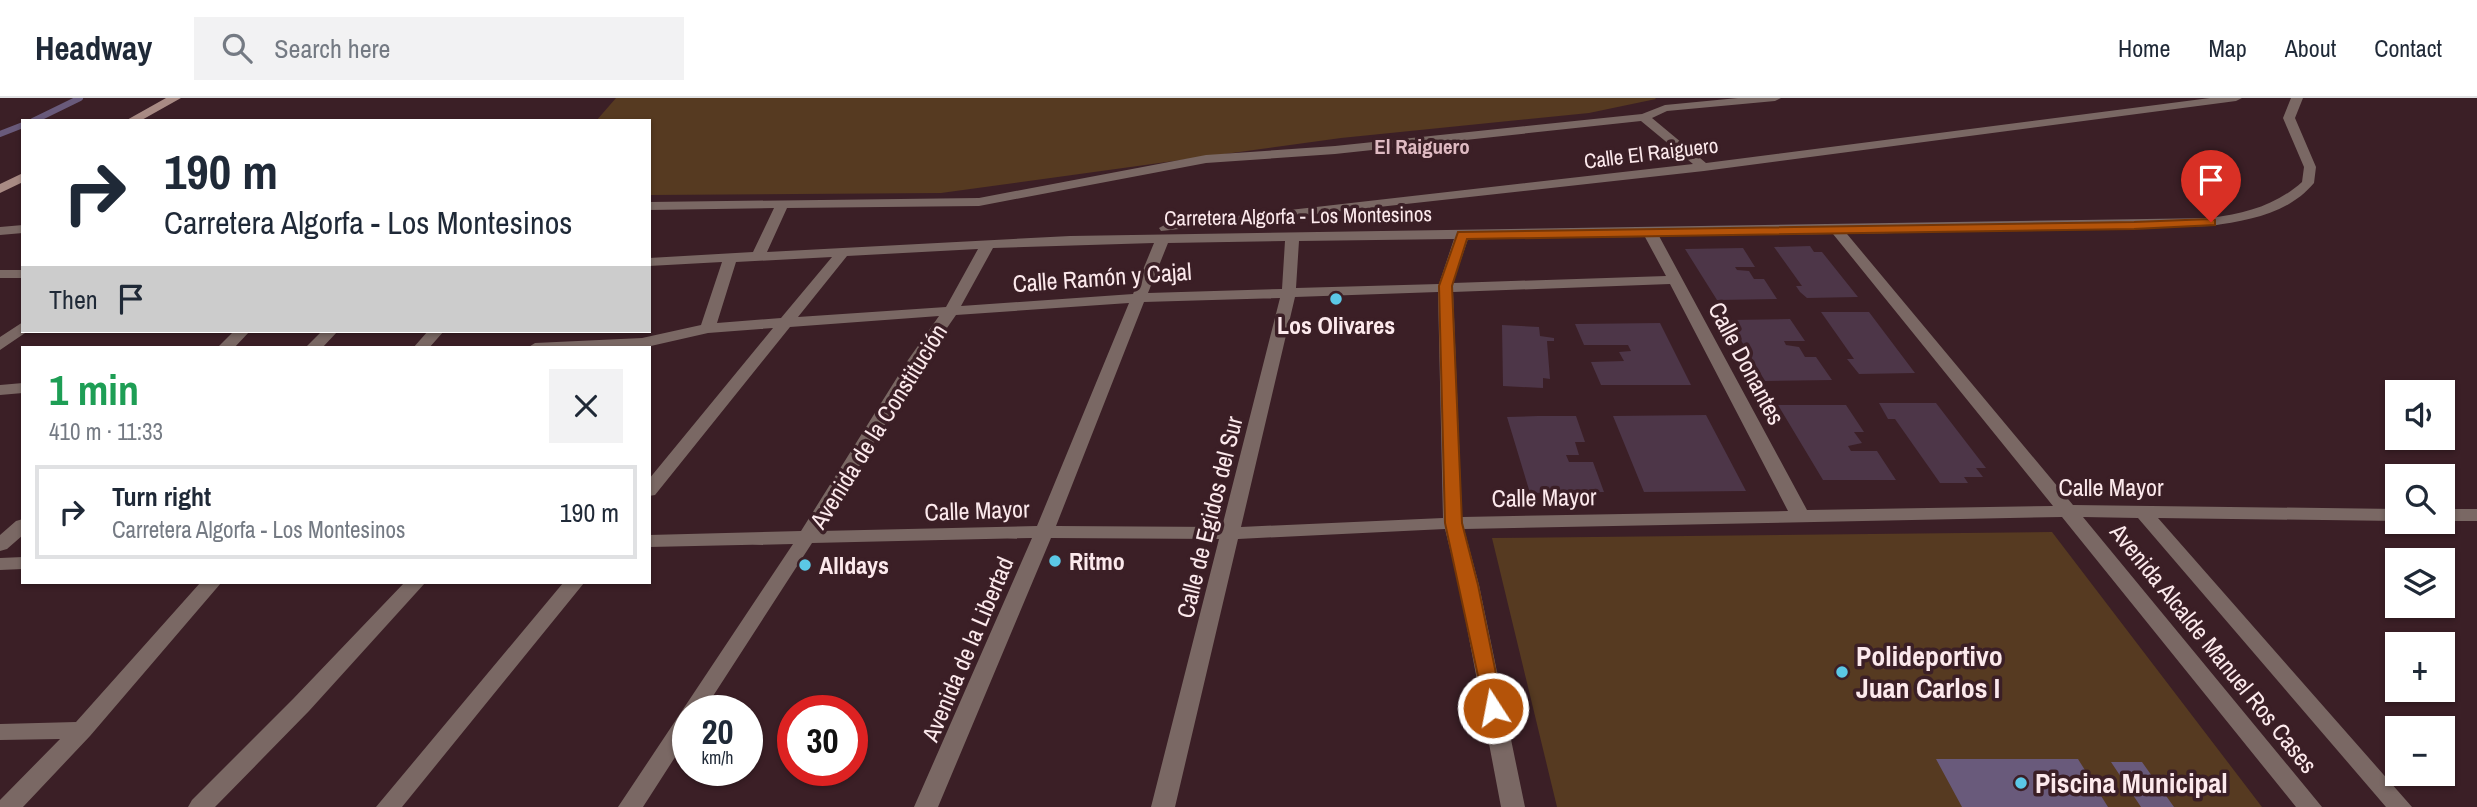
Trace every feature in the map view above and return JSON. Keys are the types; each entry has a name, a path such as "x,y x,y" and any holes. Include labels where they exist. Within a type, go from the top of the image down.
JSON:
{"main road":[{"path":"135,119 175,98"},
{"path":"0,189 21,178"}],"street":[{"path":"651,206 979,202 1121,177 1196,160 1335,150 1644,117 1665,108 1775,98"},
{"name":"Calle El Raiguero","path":"1070,240 1704,167 2236,98"},
{"name":"Carretera Algorfa - Los Montesinos","path":"651,262 1070,240 2161,225 2251,216 2278,208 2308,183 2310,167 2290,118 2297,98"},
{"path":"1644,117 1704,167"},
{"path":"758,256 782,205"},
{"path":"0,231 21,229"},
{"name":"Avenida Alcalde Manuel Ros Cases","path":"1837,230 2310,807"},
{"name":"Calle Donantes","path":"1650,233 1801,517"},
{"path":"1462,235 1445,286 1453,523 1469,585 1513,807"},
{"name":"Calle de Egidos del Sur","path":"1163,807 1289,291 1292,237"},
{"name":"Avenida de la Libertad","path":"926,807 1044,533 1163,238"},
{"name":"Avenida de la Constitución","path":"703,695 805,540 916,360 951,312 988,244"},
{"path":"651,489 842,253"},
{"path":"708,328 730,258"},
{"path":"0,274 21,274"},
{"name":"Calle Ramón y Cajal","path":"640,346 708,328 1139,298 1674,280"},
{"path":"0,345 21,329"},
{"path":"227,346 241,333"},
{"path":"315,346 328,333"},
{"path":"0,390 21,388"},
{"name":"Calle Mayor","path":"651,541 805,540 1044,533 1230,533 1453,523 2067,511 2385,514"},
{"name":"Avenida Alcalde Manuel Ros Cases","path":"2143,512 2400,807"},
{"path":"2455,515 2477,515"},
{"path":"0,545 21,527"},
{"path":"0,564 21,563"},
{"path":"8,807 82,730 210,584"},
{"path":"200,807 301,705 414,584"},
{"path":"388,807 573,584"},
{"path":"0,732 82,730"},
{"path":"630,807 672,743"}],"shaded area":[{"path":"616,98 1656,99 1589,113 1341,138 941,193 651,195 651,119 598,119"},
{"name":"Polideportivo Juan Carlos I","path":"2052,532 2262,807 1557,807 1492,538"},
{"name":"Piscina Municipal","path":"1936,759 2078,759 2108,807 1962,807"},
{"path":"2111,762 2142,762 2174,807 2141,807"}],"building":[{"path":"1810,246 1814,252 1822,252 1858,297 1807,298 1800,292 1796,286 1802,286 1774,247"},
{"path":"1743,248 1755,267 1735,267 1737,270 1749,271 1754,279 1764,279 1777,299 1717,300 1685,249"},
{"path":"1821,312 1869,312 1915,373 1859,374 1847,359 1854,359"},
{"path":"1790,319 1805,341 1784,341 1786,345 1799,347 1805,357 1816,357 1832,380 1765,381 1729,320"},
{"path":"1660,323 1691,385 1601,385 1591,362 1624,361 1619,352 1631,351 1628,345 1584,345 1575,324"},
{"path":"1502,325 1539,327 1540,336 1554,338 1554,341 1547,341 1550,379 1543,378 1543,388 1503,386"},
{"path":"1879,403 1936,403 1986,468 1976,468 1983,477 1964,477 1968,483 1940,483 1895,419 1888,419"},
{"path":"1778,405 1846,405 1864,432 1854,432 1862,443 1848,446 1851,451 1877,451 1896,480 1823,480"},
{"path":"1706,415 1746,491 1644,492 1613,416"},
{"path":"1576,416 1585,442 1575,442 1579,455 1566,455 1569,462 1593,462 1604,492 1530,493 1507,417"}],"waterway":[{"path":"37,119 80,98"},
{"path":"0,134 21,126"}],"place":[{"name":"Los Olivares","path":"1336,299"},
{"name":"Ritmo","path":"1055,561"},
{"name":"Alldays","path":"805,565"},
{"name":"Polideportivo Juan Carlos I","path":"1842,672"},
{"name":"Piscina Municipal","path":"2021,783"}],"district":[{"name":"El Raiguero","path":"1422,146"}],"route":[{"path":"1493,708 1469,585 1453,523 1445,286 1462,235 2134,226 2211,222"}]}
